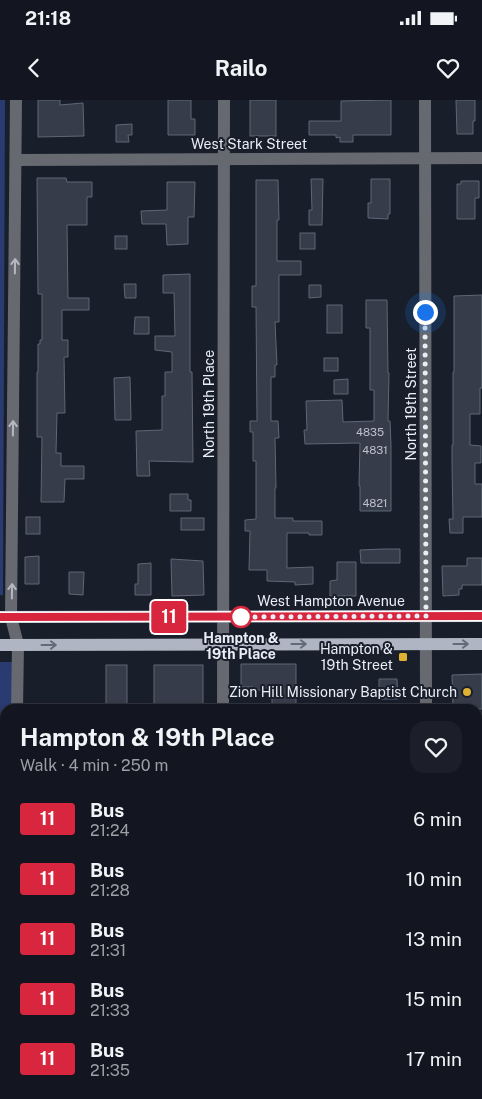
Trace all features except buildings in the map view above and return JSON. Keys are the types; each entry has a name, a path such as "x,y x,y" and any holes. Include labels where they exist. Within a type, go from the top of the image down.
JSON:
{"main road":[{"name":"West Hampton Avenue","path":"6,617 482,616"},
{"path":"0,645 482,644"}],"street":[{"path":"16,100 6,617 18,645 17,704"},
{"name":"North 19th Place","path":"223,704 224,100"},
{"name":"North 19th Street","path":"425,100 426,704"},
{"name":"West Stark Street","path":"16,160 482,158"}],"shaded area":[{"path":"0,100 5,100 3,595 0,595"},
{"path":"0,662 12,662 12,704 0,704"}],"bus line":[{"name":"11","path":"0,617 482,616"}],"place":[{"name":"Hampton & 19th Place","path":"241,617"},
{"name":"Hampton & 19th Street","path":"403,657"},
{"name":"Zion Hill Missionary Baptist Church","path":"467,692"}],"route":[{"path":"241,617 239,617 426,616 425,312"}]}
